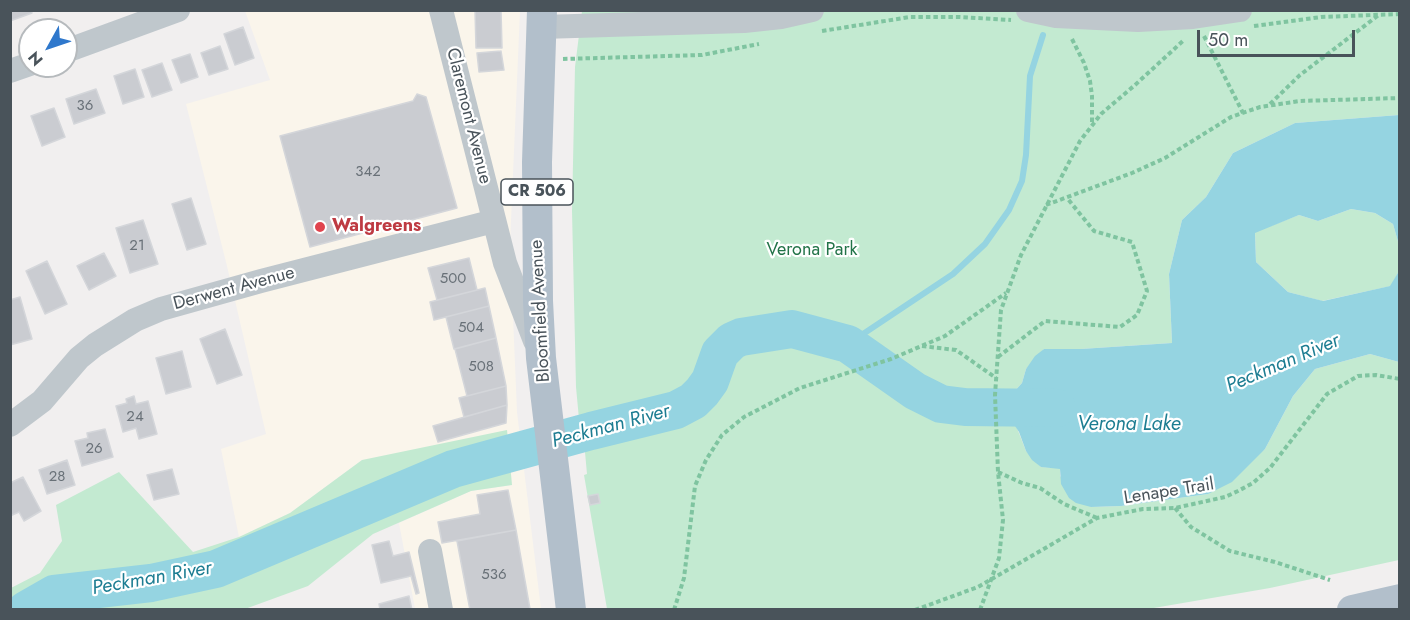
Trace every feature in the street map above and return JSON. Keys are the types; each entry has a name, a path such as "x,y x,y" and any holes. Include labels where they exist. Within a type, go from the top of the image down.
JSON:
{"main road":[{"name":"Bloomfield Avenue","path":"542,19 537,173 538,301 541,357 571,609"},
{"path":"1352,609 1396,603"}],"street":[{"path":"78,47 178,10"},
{"name":"Claremont Avenue","path":"441,10 505,263 541,357"},
{"path":"1022,16 1138,20 1193,17 1245,19"},
{"path":"542,19 744,21 781,17 812,21"},
{"name":"Derwent Avenue","path":"10,425 42,401 80,358 95,345 135,320 161,309 494,221"},
{"path":"430,551 441,609"}],"path":[{"path":"1269,105 1300,75 1381,14"},
{"path":"1245,19 1400,14"},
{"path":"812,21 1022,16"},
{"path":"1196,34 1203,33 1243,113"},
{"path":"980,609 999,558 1003,520 998,472 995,395 1001,310 1021,255 1080,141 1101,114 1136,85 1189,35 1178,35"},
{"path":"1070,37 1084,63 1089,81 1092,96 1092,126"},
{"path":"540,60 702,55 760,43"},
{"path":"1046,205 1123,177 1165,158 1231,117 1269,105 1300,101 1400,98"},
{"path":"998,358 1045,321 1120,327 1137,315 1148,291 1132,242 1094,231 1067,198"},
{"path":"674,609 684,578 694,486 706,460 722,435 744,417 800,388 891,359 945,336 1007,293"},
{"path":"922,346 956,350 996,378"},
{"name":"Lenape Trail","path":"915,609 978,587 1097,518 1143,509 1175,508 1225,497 1253,483 1270,468 1327,394 1358,376 1376,375 1400,379"},
{"path":"998,472 1040,488 1064,504 1097,518"},
{"path":"1175,508 1191,527 1230,551 1275,562 1330,580"}],"shaded area":[{"path":"245,11 520,11 510,244 517,412 541,609 415,609 399,523 471,491 512,485 362,460 290,513 239,537 221,449 266,434 186,104 270,80"}],"green space":[{"name":"Verona Park","path":"582,11 1399,11 1399,115 1295,123 1233,153 1206,197 1182,220 1169,274 1172,343 1044,349 1026,369 1022,383 1013,393 1004,395 1026,451 1041,467 1060,468 1060,476 1091,507 1121,506 1208,494 1265,449 1293,396 1315,369 1370,354 1399,362 1399,560 1270,588 1148,609 607,609 584,475 587,474 582,419 579,419 576,387 572,211 575,67"},
{"path":"1351,209 1375,213 1393,224 1399,245 1399,271 1391,286 1322,301 1288,292 1256,262 1255,232 1299,215 1318,221"},
{"path":"507,430 512,485 471,491 373,534 308,586 245,609 11,609 11,588 40,573 62,541 56,505 119,472 193,552 239,537 290,513 362,460"}],"water":[{"name":"Verona Lake","path":"1399,115 1399,245 1393,224 1375,213 1351,209 1318,221 1299,215 1255,233 1256,262 1288,292 1323,301 1390,286 1399,271 1399,362 1370,354 1315,369 1293,396 1265,449 1232,482 1208,494 1121,506 1091,507 1076,503 1069,498 1061,484 1060,469 1041,467 1032,460 1015,426 1006,421 1004,395 1013,393 1022,383 1026,369 1035,356 1044,349 1172,343 1169,274 1182,220 1206,197 1233,153 1295,123"}],"building":[{"path":"10,10 31,10 32,13 10,21"},
{"path":"475,10 501,10 502,48 476,48"},
{"path":"243,27 254,58 235,65 224,34"},
{"path":"220,46 228,69 209,75 201,53"},
{"path":"501,51 504,70 479,72 477,53"},
{"path":"190,54 198,77 181,83 172,60"},
{"path":"162,63 172,90 152,97 142,70"},
{"path":"135,69 144,97 123,104 114,76"},
{"path":"96,89 105,113 74,124 66,99"},
{"name":"Walgreens","path":"417,94 426,97 457,208 310,247 280,136 413,101"},
{"path":"54,108 65,137 42,146 31,116"},
{"path":"191,198 206,244 187,250 172,204"},
{"path":"143,220 158,264 130,273 116,228"},
{"path":"104,253 116,276 89,290 77,266"},
{"path":"469,258 477,290 437,300 428,268"},
{"path":"47,261 67,304 45,314 26,271"},
{"path":"485,288 489,306 434,320 430,302"},
{"path":"20,297 32,339 10,345 10,300"},
{"path":"489,306 496,338 454,349 446,317"},
{"path":"225,329 242,375 217,384 200,339"},
{"path":"496,338 506,386 467,396 455,349"},
{"path":"182,351 191,387 166,394 156,358"},
{"path":"506,386 507,405 464,417 459,398"},
{"path":"134,396 136,404 148,401 157,434 139,439 136,428 123,432 116,406 127,403 126,399"},
{"path":"507,405 506,423 438,442 433,426"},
{"path":"105,429 113,457 82,466 75,441 88,438 87,433"},
{"path":"67,460 75,485 47,494 39,470"},
{"path":"172,469 179,494 154,500 147,475"},
{"path":"23,477 41,511 24,521 19,512 10,516 10,483"},
{"path":"508,490 516,530 442,543 438,522 480,514 477,495"},
{"path":"598,494 600,503 590,505 588,496"},
{"path":"516,530 530,609 470,610 457,541"},
{"path":"389,541 393,556 409,552 419,593 416,594 411,576 381,583 372,545"},
{"path":"409,596 412,610 380,610 379,604"}],"waterway":[{"path":"848,344 953,274 985,244 1009,210 1022,181 1026,155 1030,76 1043,35"},
{"name":"Peckman River","path":"26,610 54,594 151,583 216,569 453,469 676,410 693,401 702,392 710,381 720,353 732,341 741,337 792,329 848,344 915,391 941,404 965,407 1057,408"}],"place":[{"name":"Walgreens","path":"320,227"}]}
